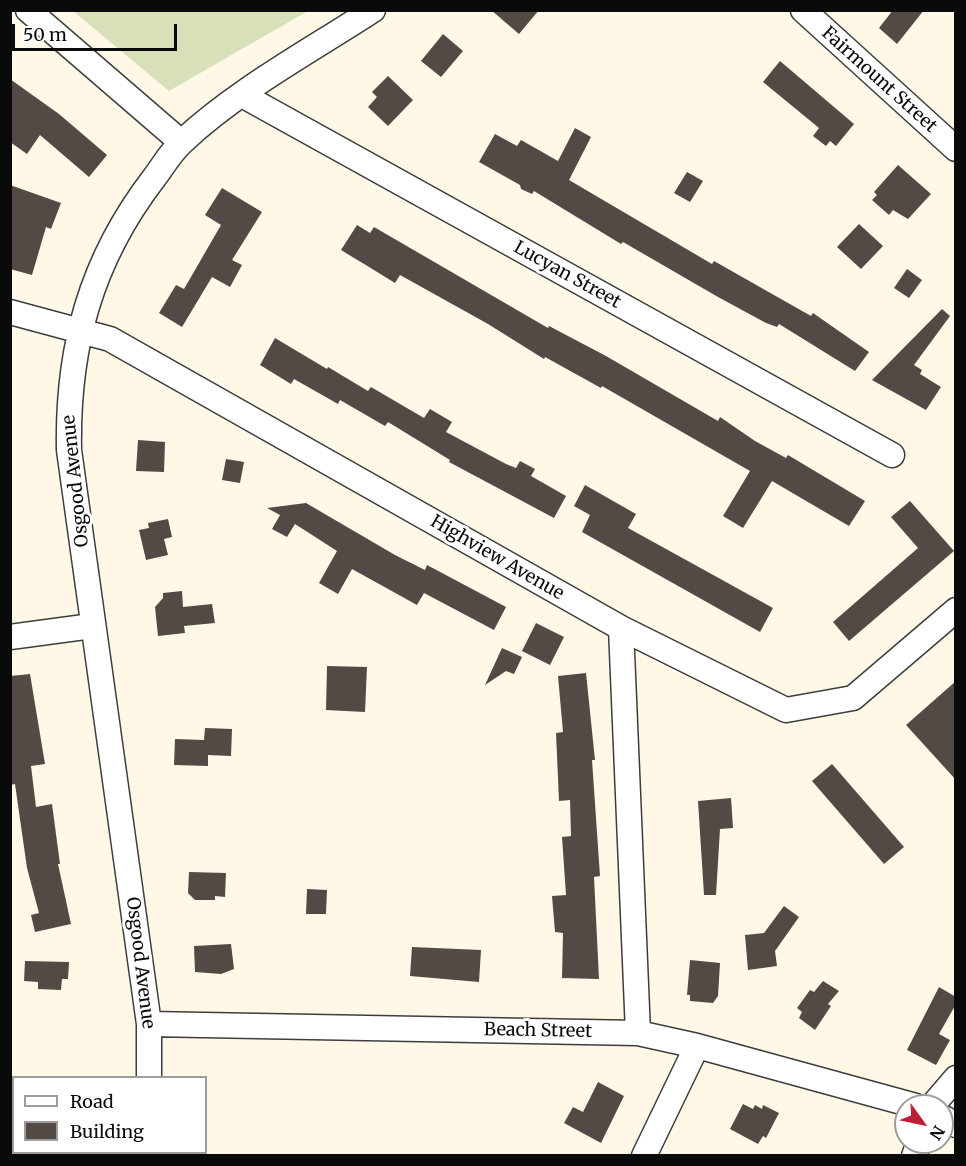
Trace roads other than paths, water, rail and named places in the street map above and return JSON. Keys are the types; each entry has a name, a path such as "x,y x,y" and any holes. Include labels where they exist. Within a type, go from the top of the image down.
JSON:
{"street":[{"path":"28,10 181,142"},
{"name":"Osgood Avenue","path":"149,1076 149,1024 69,450 68,401 80,331 93,288 119,231 136,201 181,142 242,95 373,10"},
{"name":"Fairmount Street","path":"803,10 956,148"},
{"name":"Lucyan Street","path":"242,95 892,455"},
{"name":"Highview Avenue","path":"10,312 110,339 621,628 786,710 853,698 956,610"},
{"path":"10,637 92,626"},
{"path":"621,628 638,1033"},
{"name":"Beach Street","path":"149,1024 638,1033 697,1046 894,1100"},
{"path":"644,1155 697,1046"},
{"path":"942,1094 956,1078"}]}
